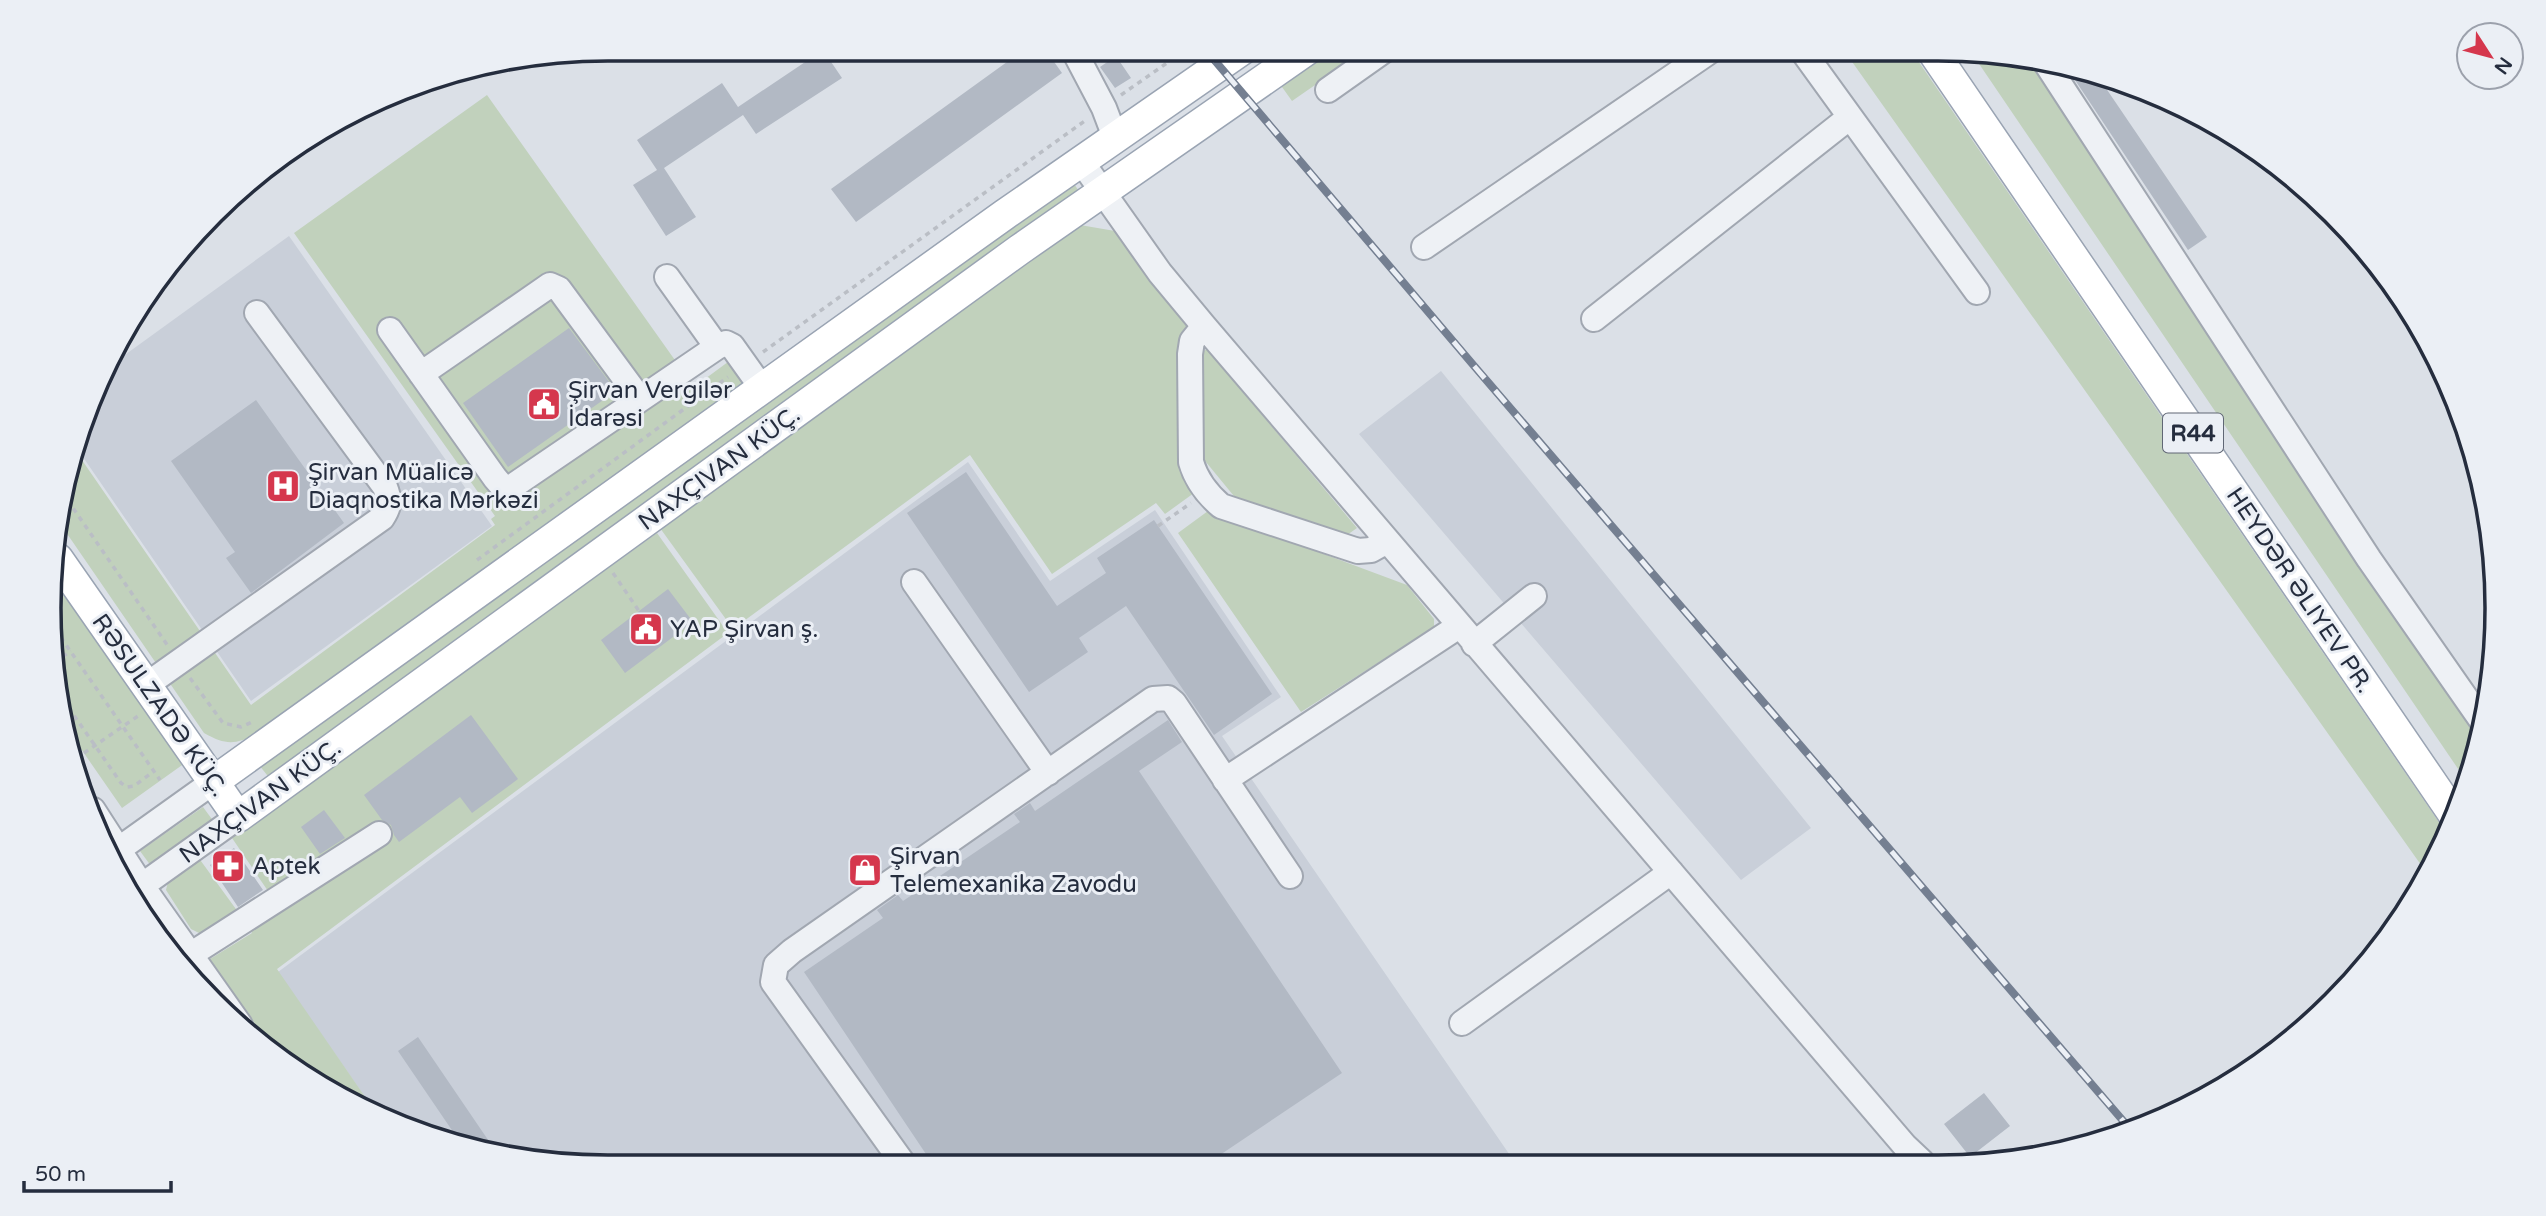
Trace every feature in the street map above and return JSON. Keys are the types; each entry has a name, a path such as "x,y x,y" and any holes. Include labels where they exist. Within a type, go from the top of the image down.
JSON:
{"main road":[{"path":"213,782 762,388 1226,61"},
{"path":"238,817 1101,192 1291,61"},
{"name":"HEYDƏR ƏLIYEV PR.","path":"1939,61 2448,806"},
{"name":"HEYDƏR ƏLIYEV PR.","path":"1962,62 2454,788"},
{"name":"RƏSULZADƏ KÜÇ.","path":"63,565 238,817"}],"street":[{"path":"1079,61 1104,108 1115,137"},
{"path":"1328,90 1369,61"},
{"path":"1424,247 1695,61"},
{"path":"1810,61 1977,292"},
{"path":"2053,74 2361,547 2475,711"},
{"path":"1594,319 1850,117"},
{"path":"1081,161 1160,273 1204,326 1915,1155"},
{"path":"667,277 717,347"},
{"path":"421,374 550,285 559,289 640,400"},
{"path":"145,686 382,518 388,509 386,487 257,313"},
{"path":"1204,326 1192,341 1189,354 1191,462 1194,473 1207,491 1221,506 1358,551 1371,550 1387,541"},
{"path":"390,330 495,478 502,486 510,488 726,343 732,346 762,388"},
{"path":"914,582 1048,773"},
{"path":"1225,780 1534,596"},
{"path":"897,1155 773,982 776,965 803,943 1153,699 1168,698 1174,703 1290,876"},
{"path":"118,850 213,782"},
{"path":"139,888 238,817"},
{"path":"190,955 379,834"},
{"path":"1462,1023 1671,872"},
{"path":"144,897 190,955 197,968"}],"path":[{"path":"1158,526 1207,491"},
{"path":"600,554 639,611"},
{"path":"62,638 160,780"},
{"path":"63,656 71,651"},
{"path":"71,712 121,783 127,787 134,786 154,771"},
{"path":"84,753 140,715"}],"shaded area":[{"name":"Şirvan Müalicə Diaqnostika Mərkəzi","path":"289,236 492,526 251,701 83,457 103,399 124,356"},
{"path":"1441,371 1811,828 1741,880 1359,434"},
{"name":"Şirvan Telemexanika Zavodu","path":"968,462 1050,581 1155,510 1281,697 1222,736 1510,1155 608,1155 537,1150 466,1136 432,1126 366,1098 278,972"}],"green space":[{"path":"1306,61 1350,61 1292,101 1277,80"},
{"path":"1852,61 1918,61 2440,824 2420,864"},
{"path":"1978,62 2041,71 2472,724 2460,771"},
{"path":"487,95 694,387 732,359 748,384 259,734 244,740 225,742 204,733 67,533 82,460 251,705 495,525 491,519 495,516 294,233"},
{"path":"1071,179 1080,193 271,780 259,765"},
{"path":"1080,225 1115,231 1189,328 1180,339 1179,468 1194,493 1165,514 1156,503 1052,574 970,455 733,629 660,528"},
{"path":"1207,349 1357,528 1347,535 1238,501 1201,456 1200,353"},
{"path":"1208,511 1407,585 1434,619 1434,627 1301,712 1178,533"},
{"path":"657,533 728,633 277,969 366,1098 304,1063 257,1027 210,959 252,933 241,916 270,894 232,838"},
{"path":"62,584 185,763 122,808 79,746 62,644"},
{"path":"203,807 214,822 151,866 140,851"},
{"path":"198,857 241,916 201,934 191,929 166,890 169,878"}],"building":[{"path":"807,61 830,61 842,78 756,134 743,115 664,168 696,217 666,236 633,185 657,170 637,140 722,83 738,107"},
{"path":"1008,61 1054,61 1062,73 856,222 831,189"},
{"path":"1109,61 1119,61 1131,78 1115,88 1100,67"},
{"path":"2074,79 2105,87 2207,237 2188,250"},
{"path":"569,328 616,391 508,467 463,403"},
{"path":"256,400 344,523 251,593 226,558 235,552 171,461"},
{"path":"966,472 1057,606 1106,573 1097,558 1154,520 1272,694 1214,735 1126,606 1079,638 1088,652 1029,692 907,513"},
{"path":"668,589 693,622 625,673 601,640"},
{"path":"471,715 518,779 472,813 460,797 399,842 391,825 382,820 364,795"},
{"path":"1168,720 1182,742 1139,771 1342,1073 1220,1155 927,1155 804,972 883,918 877,910 898,895 903,901 1020,822 1014,814 1030,803 1035,811"},
{"path":"324,810 345,838 320,854 301,827"},
{"path":"234,848 263,890 238,907 210,865"},
{"path":"418,1037 489,1141 453,1132 398,1051"},
{"path":"1984,1093 2010,1126 1974,1154 1968,1154 1944,1124"}],"railway":[{"path":"1215,61 2124,1122"}],"place":[{"name":"Şirvan Vergilər İdarəsi","path":"544,404"},
{"name":"Şirvan Müalicə Diaqnostika Mərkəzi","path":"283,486"},
{"name":"YAP Şirvan ş.","path":"646,629"},
{"name":"Aptek","path":"228,866"},
{"name":"Şirvan Telemexanika Zavodu","path":"865,870"}]}
